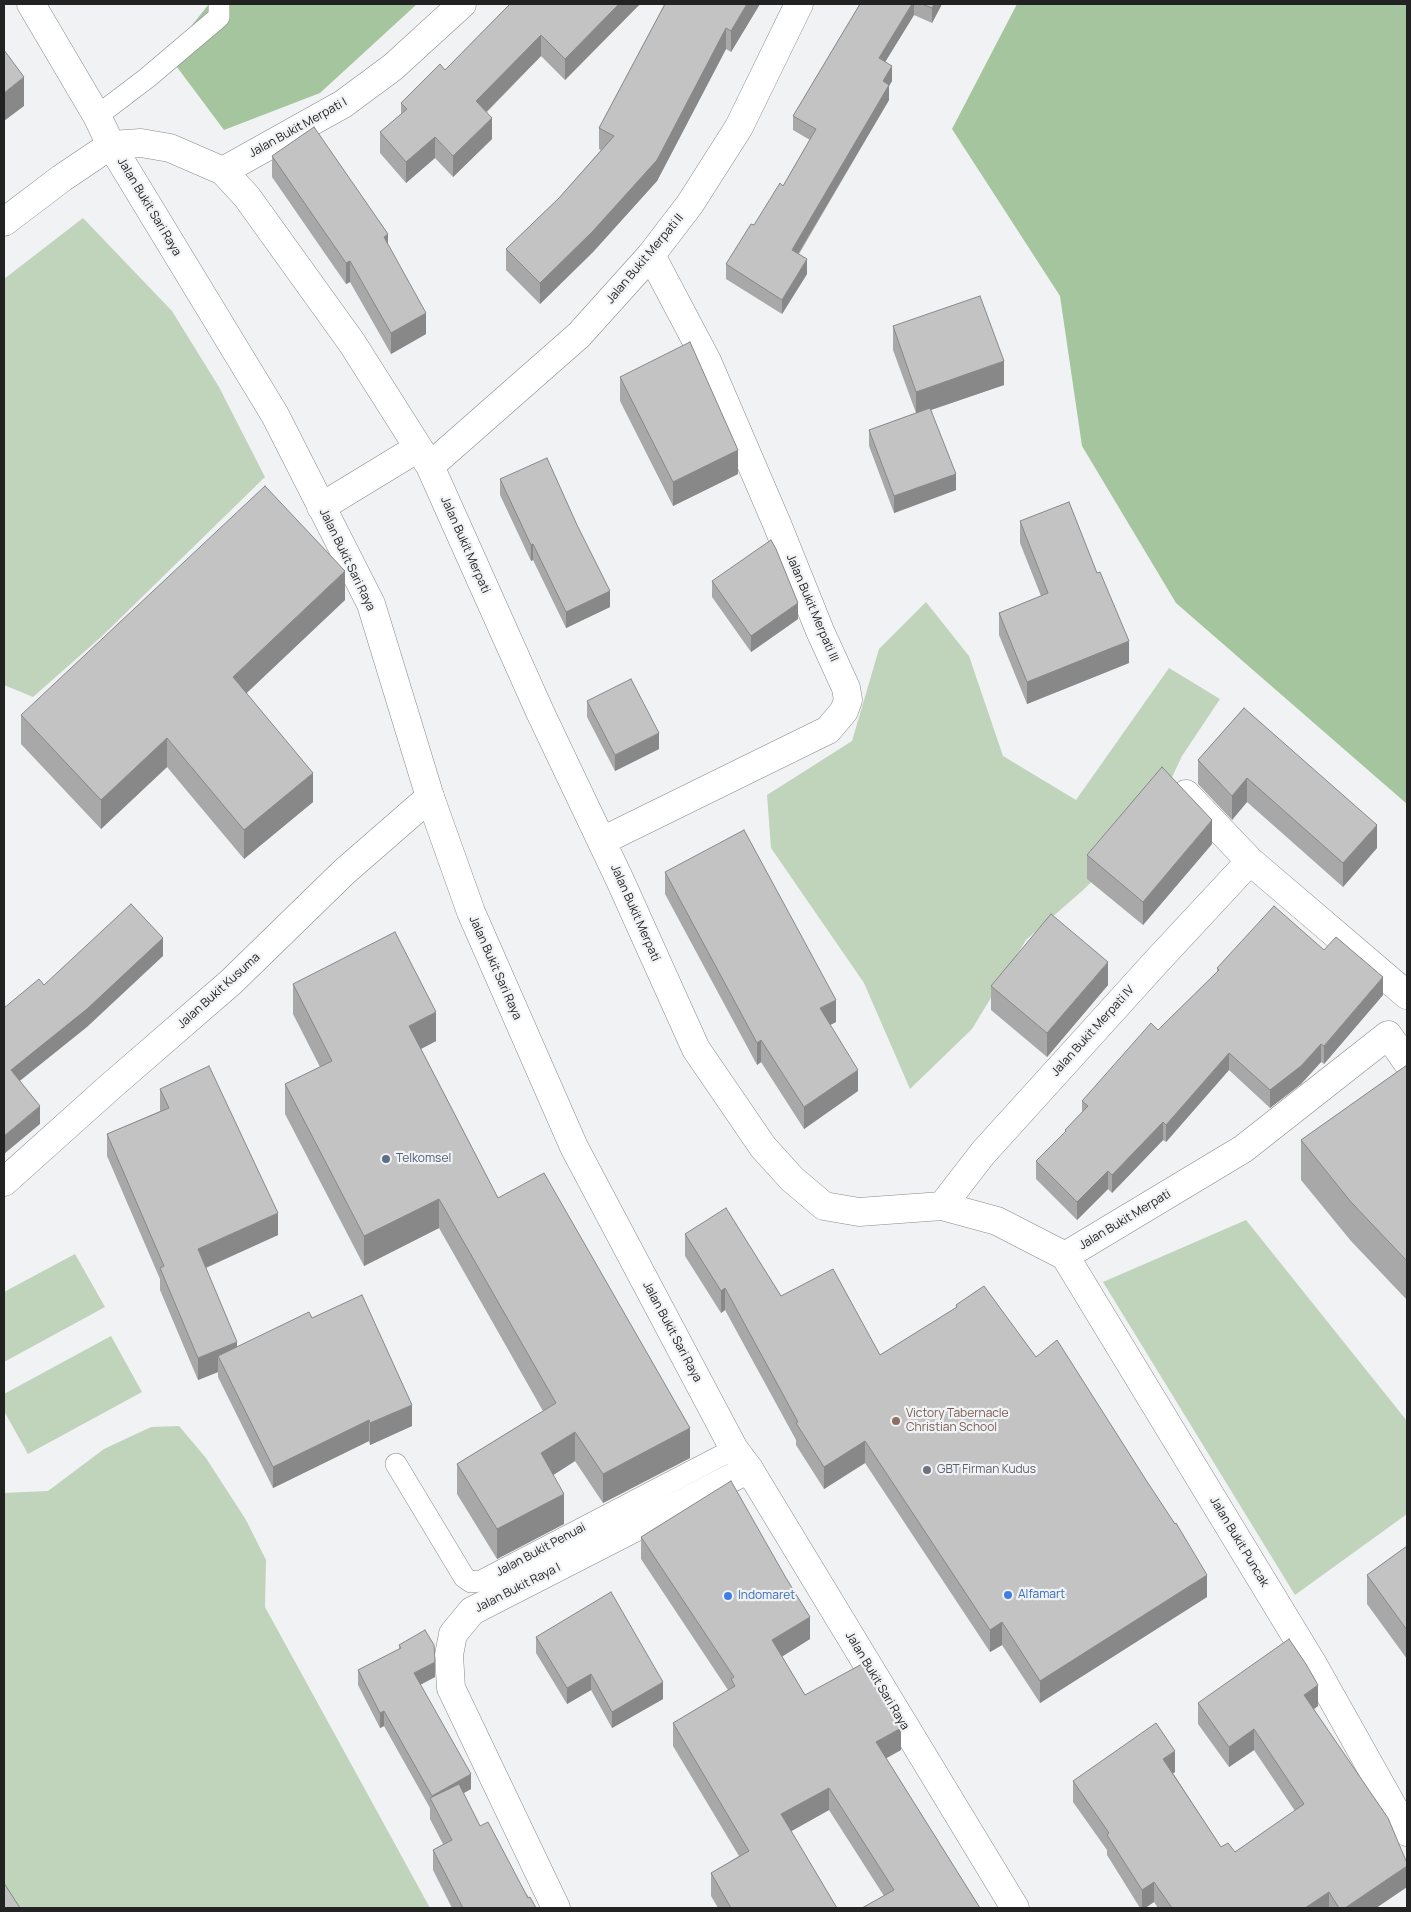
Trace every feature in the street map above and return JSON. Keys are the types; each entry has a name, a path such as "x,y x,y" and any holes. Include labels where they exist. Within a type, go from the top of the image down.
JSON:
{"street":[{"name":"Jalan Bukit Sari Raya","path":"31,4 112,145 275,415 371,604 430,797 471,912 574,1147 741,1459 1015,1908"},
{"name":"Jalan Bukit Merpati I","path":"223,171 343,104 392,67 462,4"},
{"name":"Jalan Bukit Merpati II","path":"321,507 424,457 579,335 651,256 690,204 739,127 799,4"},
{"name":"Jalan Bukit Merpati","path":"112,145 141,143 170,148 223,171 247,197 352,343 424,457 696,1049 764,1147 792,1179 824,1206 859,1212 942,1206 997,1221 1065,1256 1243,1149 1398,1028"},
{"path":"4,222 62,178 112,145"},
{"name":"Jalan Bukit Merpati III","path":"602,841 828,730 844,711 848,700 846,688 820,631 777,524 707,361 651,256"},
{"path":"1175,782 1250,861 1407,995"},
{"name":"Jalan Bukit Kusuma","path":"4,1182 111,1086 232,982 344,872 430,797"},
{"name":"Jalan Bukit Merpati IV","path":"942,1206 983,1153 1157,960 1250,861"},
{"path":"1398,1028 1407,1062"},
{"name":"Jalan Bukit Puncak","path":"1065,1256 1314,1666 1407,1832"},
{"name":"Jalan Bukit Raya I","path":"556,1908 451,1688 448,1656 453,1634 472,1611 741,1459"}],"lane":[{"path":"97,116 147,78 220,17 219,4"},
{"name":"Jalan Bukit Penuai","path":"396,1464 464,1578 470,1582 480,1581 741,1459"}],"green space":[{"path":"209,4 417,4 320,93 224,130 168,55"},
{"path":"1017,4 1407,4 1407,804 1176,603 1082,446 1060,296 952,129"},
{"path":"83,218 172,311 219,387 265,477 100,638 33,697 4,685 4,279"},
{"path":"926,602 969,656 1003,756 1076,800 1169,668 1220,699 1182,756 1148,828 1082,891 1026,940 972,1029 910,1089 864,983 771,848 767,795 852,741 879,649"},
{"path":"1246,1220 1407,1421 1407,1514 1295,1595 1103,1282"},
{"path":"75,1254 105,1307 4,1362 4,1292"},
{"path":"111,1336 142,1392 28,1454 4,1411 4,1394"},
{"path":"179,1426 206,1458 246,1520 266,1560 265,1607 430,1908 14,1908 4,1892 4,1493 48,1491 104,1449 151,1427"}],"building":[{"path":"510,4 619,4 565,59 541,35 476,101 492,118 453,156 435,137 406,162 380,132 407,109 401,103 440,64 445,70"},
{"path":"665,4 747,4 731,31 726,28 657,160 593,231 540,283 506,249 559,198 614,136 599,128"},
{"path":"860,4 912,4 879,58 892,66 883,81 889,85 792,250 807,259 782,300 726,264 751,224 754,225 780,183 783,186 816,129 793,116"},
{"path":"922,4 934,4 932,8"},
{"path":"4,50 24,77 4,93"},
{"path":"314,127 388,234 384,237 426,313 391,333 350,261 346,263 272,156"},
{"path":"980,296 1004,361 916,392 893,326"},
{"path":"690,342 738,450 673,482 620,377"},
{"path":"930,408 956,474 894,496 869,430"},
{"path":"547,458 577,525 610,591 566,612 533,544 531,545 500,479"},
{"path":"265,486 345,571 233,677 313,773 244,830 167,738 101,800 21,715"},
{"path":"1069,502 1097,573 1100,572 1129,641 1027,682 999,613 1048,593 1020,521"},
{"path":"771,540 798,603 751,636 712,581"},
{"path":"631,679 659,733 615,755 587,701"},
{"path":"1244,708 1377,825 1343,863 1247,778 1232,796 1198,760"},
{"path":"1162,767 1212,820 1143,902 1087,855"},
{"path":"744,830 836,1000 820,1008 858,1070 804,1107 761,1040 757,1043 665,872"},
{"path":"131,904 163,938 87,1009 11,1070 40,1106 4,1136 4,1008 39,979 44,985"},
{"path":"1274,906 1324,950 1336,937 1383,977 1324,1046 1321,1044 1301,1066 1270,1090 1229,1053 1166,1125 1163,1122 1112,1175 1108,1171 1077,1202 1036,1161 1088,1106 1082,1101 1151,1023 1158,1030 1219,970 1217,968"},
{"path":"1051,914 1108,962 1047,1033 991,986"},
{"path":"395,932 436,1012 409,1026 498,1198 544,1173 690,1428 603,1474 575,1432 541,1453 564,1494 497,1529 457,1464 556,1403 439,1199 364,1236 285,1084 332,1061 293,984"},
{"path":"1407,1065 1407,1261 1351,1202 1301,1140"},
{"path":"209,1066 278,1213 198,1249 237,1342 198,1358 160,1268 164,1266 107,1134 169,1108 160,1089"},
{"path":"726,1208 781,1296 833,1269 880,1355 957,1307 956,1305 984,1286 1036,1357 1057,1340 1146,1480 1176,1523 1207,1575 1040,1681 1002,1622 990,1630 865,1441 824,1467 796,1423 798,1422 725,1288 721,1291 685,1234"},
{"path":"362,1295 412,1405 370,1423 369,1420 273,1467 218,1356 309,1312 312,1318"},
{"path":"731,1481 810,1617 772,1640 805,1695 862,1664 901,1728 876,1742 980,1908 862,1908 894,1890 829,1788 781,1814 837,1908 731,1908 711,1873 749,1851 673,1723 735,1686 731,1679 734,1677 641,1537"},
{"path":"1407,1546 1407,1630 1367,1575"},
{"path":"611,1592 663,1682 612,1712 591,1674 567,1688 536,1637"},
{"path":"425,1630 434,1645 435,1662 414,1673 471,1774 432,1796 384,1711 380,1713 358,1670 401,1648 399,1645"},
{"path":"1289,1639 1318,1685 1304,1695 1388,1818 1407,1866 1345,1908 1339,1908 1329,1892 1305,1908 1172,1908 1154,1882 1142,1890 1107,1835 1109,1833 1073,1781 1156,1723 1175,1751 1163,1759 1221,1847 1228,1843 1235,1852 1304,1804 1254,1729 1229,1747 1198,1703"},
{"path":"459,1784 480,1826 488,1822 528,1898 530,1897 536,1908 463,1908 433,1850 452,1840 430,1798"},
{"path":"4,1883 20,1908 4,1908"}],"place":[{"name":"Telkomsel","path":"386,1159"},
{"name":"Victory Tabernacle Christian School","path":"896,1421"},
{"name":"GBT Firman Kudus","path":"927,1470"},
{"name":"Alfamart","path":"1008,1595"},
{"name":"Indomaret","path":"728,1596"}]}
